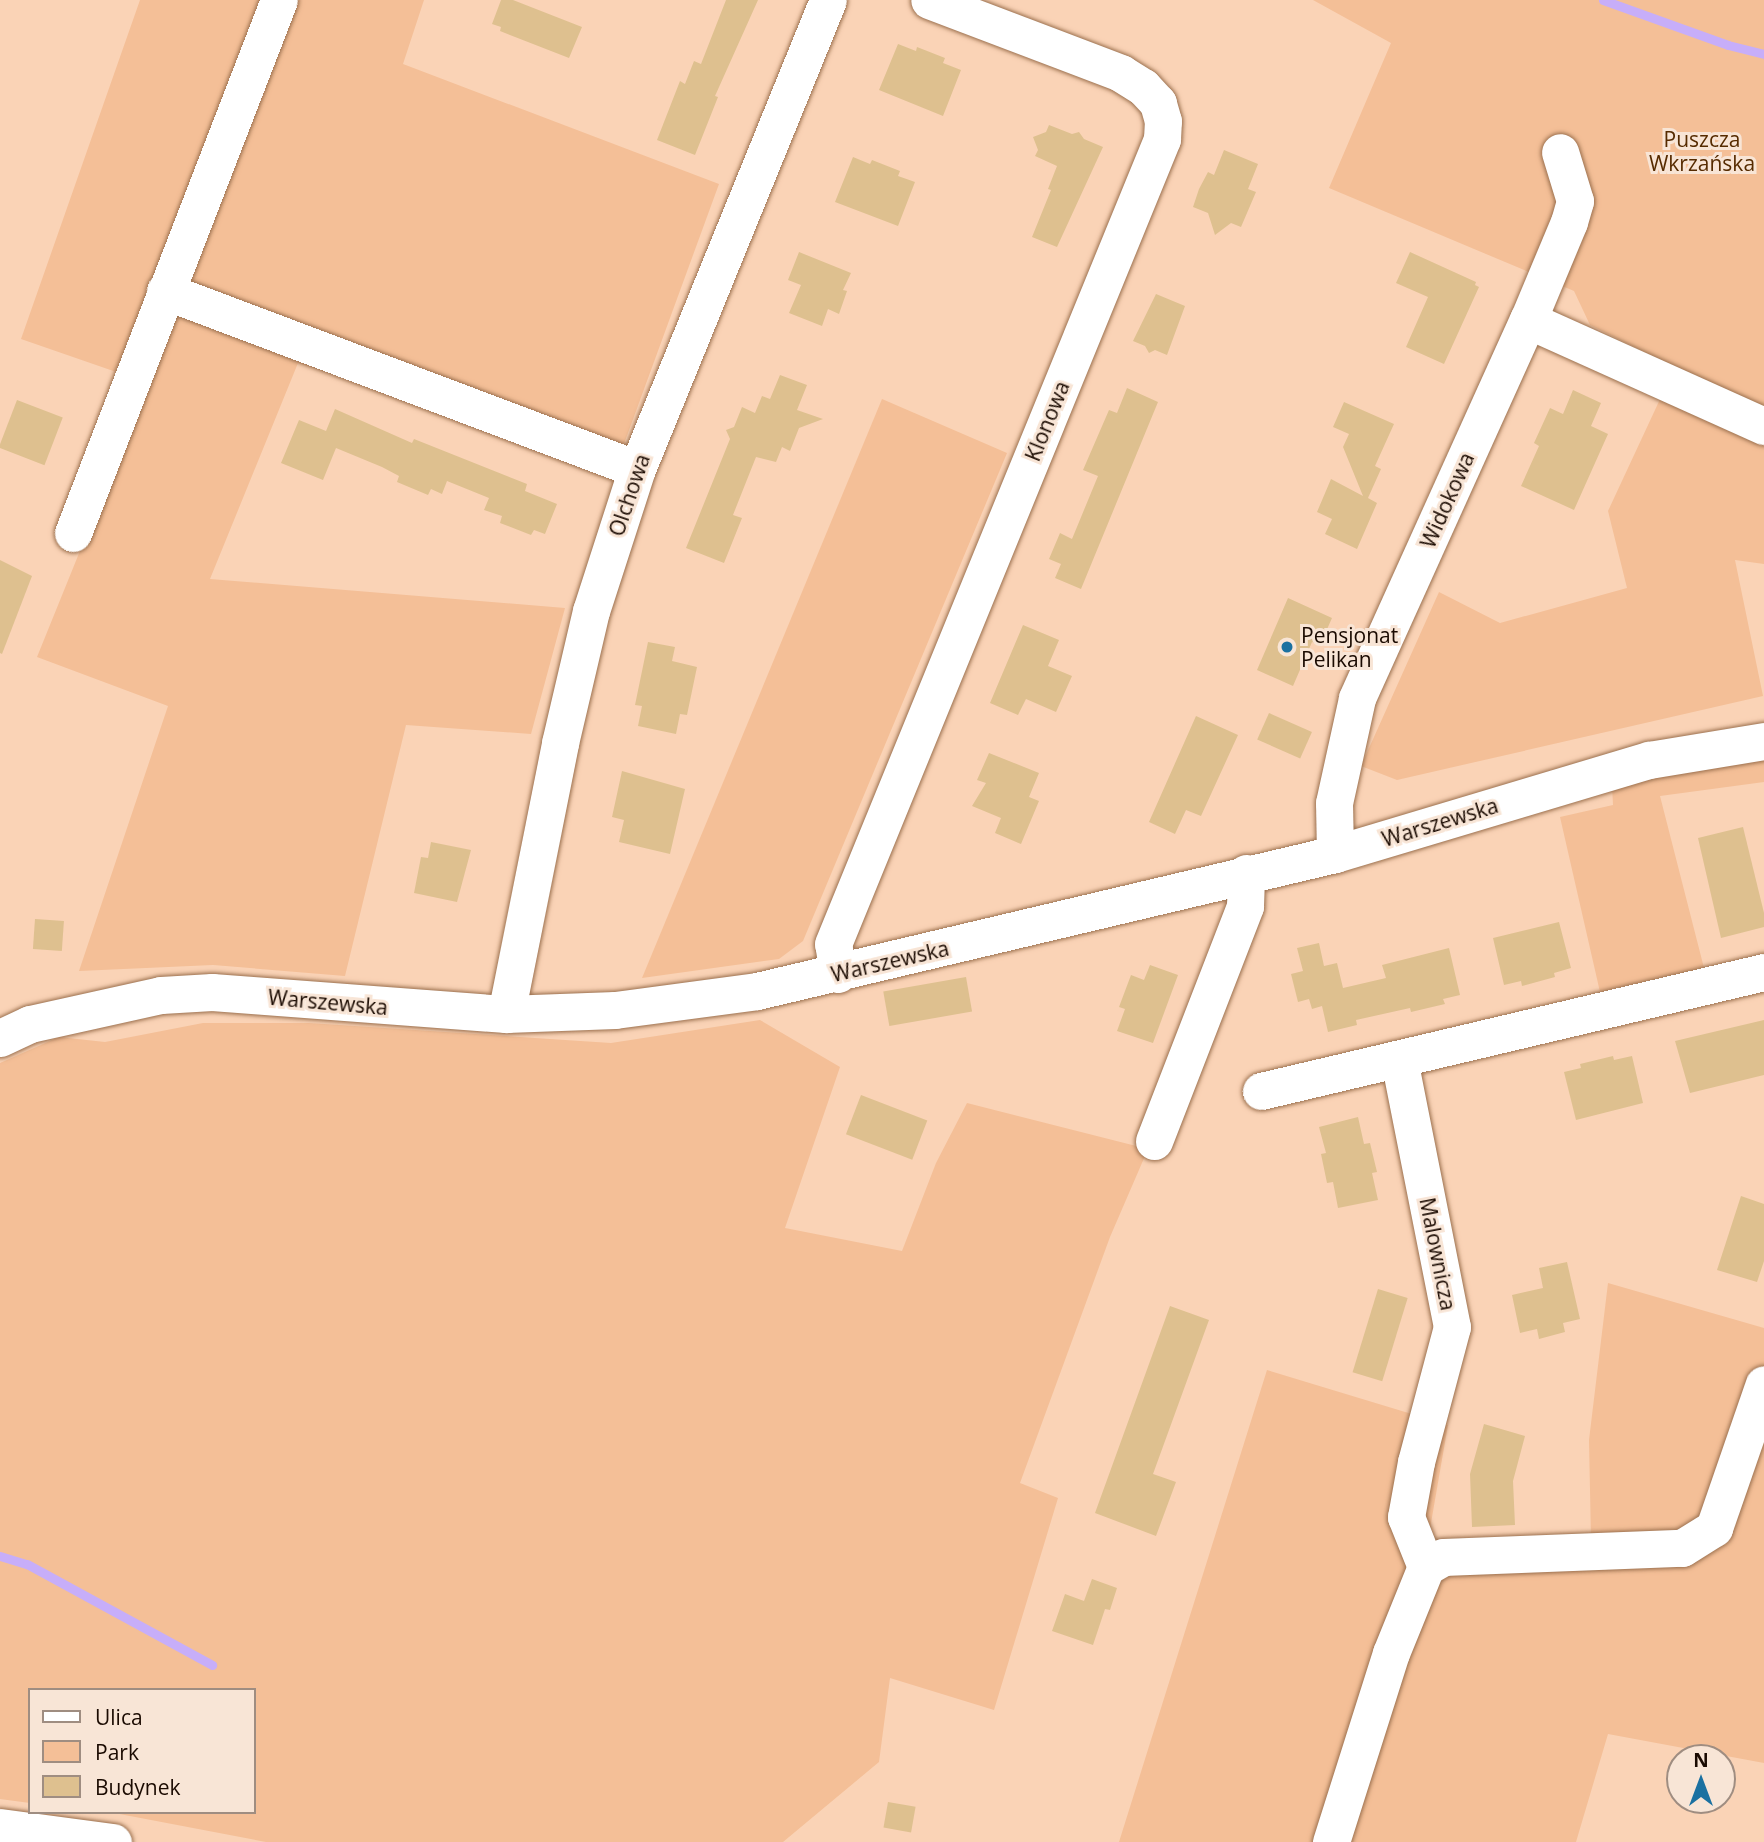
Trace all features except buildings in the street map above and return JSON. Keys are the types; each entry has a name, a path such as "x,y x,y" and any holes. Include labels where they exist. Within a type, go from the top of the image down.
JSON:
{"street":[{"path":"73,533 279,0"},
{"name":"Olchowa","path":"506,1014 560,743 591,611 637,468 828,0"},
{"name":"Klonowa","path":"838,974 833,944 1162,139 1163,121 1158,103 1143,87 1121,73 929,0"},
{"name":"Widokowa","path":"1335,854 1334,803 1357,698 1528,320 1575,201 1560,152"},
{"path":"165,291 637,468"},
{"path":"1528,320 1764,426"},
{"name":"Warszewska","path":"0,1038 30,1024 92,1008 162,995 212,992 506,1014 676,1004 838,974 1246,873 1335,854 1649,760 1764,741"},
{"path":"1153,1142 1245,906 1246,873"},
{"path":"1261,1091 1764,971"},
{"name":"Malownicza","path":"1399,1059 1452,1327 1416,1462 1406,1517 1426,1567"},
{"path":"1331,1842 1391,1653 1426,1567 1443,1557 1682,1548 1714,1528 1764,1384"},
{"path":"0,1827 113,1842"}],"green space":[{"path":"140,0 424,0 403,64 719,184 617,463 298,363 210,579 565,608 531,734 406,725 345,976 213,965 79,971 168,706 37,657 148,383 21,339"},
{"name":"Puszcza Wkrzańska","path":"1313,0 1764,0 1764,564 1735,560 1763,696 1397,780 1361,766 1439,592 1500,623 1627,588 1608,511 1675,367 1590,325 1574,291 1329,188 1391,43"},
{"path":"882,399 1007,453 803,941 779,959 642,978"},
{"path":"1764,754 1764,782 1660,796 1704,968 1600,992 1560,817 1613,805 1612,784"},
{"path":"760,1020 840,1067 785,1228 902,1251 936,1163 967,1103 1148,1149 1110,1237 1020,1483 1058,1498 994,1710 890,1678 879,1762 783,1842 266,1842 119,1814 256,1814 256,1688 28,1688 28,1803 0,1799 0,1063 59,1037 105,1042 203,1023 309,1023 611,1043"},
{"path":"1608,1283 1764,1328 1764,1763 1736,1758 1736,1744 1666,1745 1608,1734 1576,1842 1119,1842 1267,1370 1448,1425 1427,1546 1591,1540 1589,1440"}],"waterway":[{"path":"1603,0 1728,45 1764,54"},
{"path":"0,1556 27,1564 212,1665"}],"place":[{"name":"Pensjonat Pelikan","path":"1287,647"}]}
